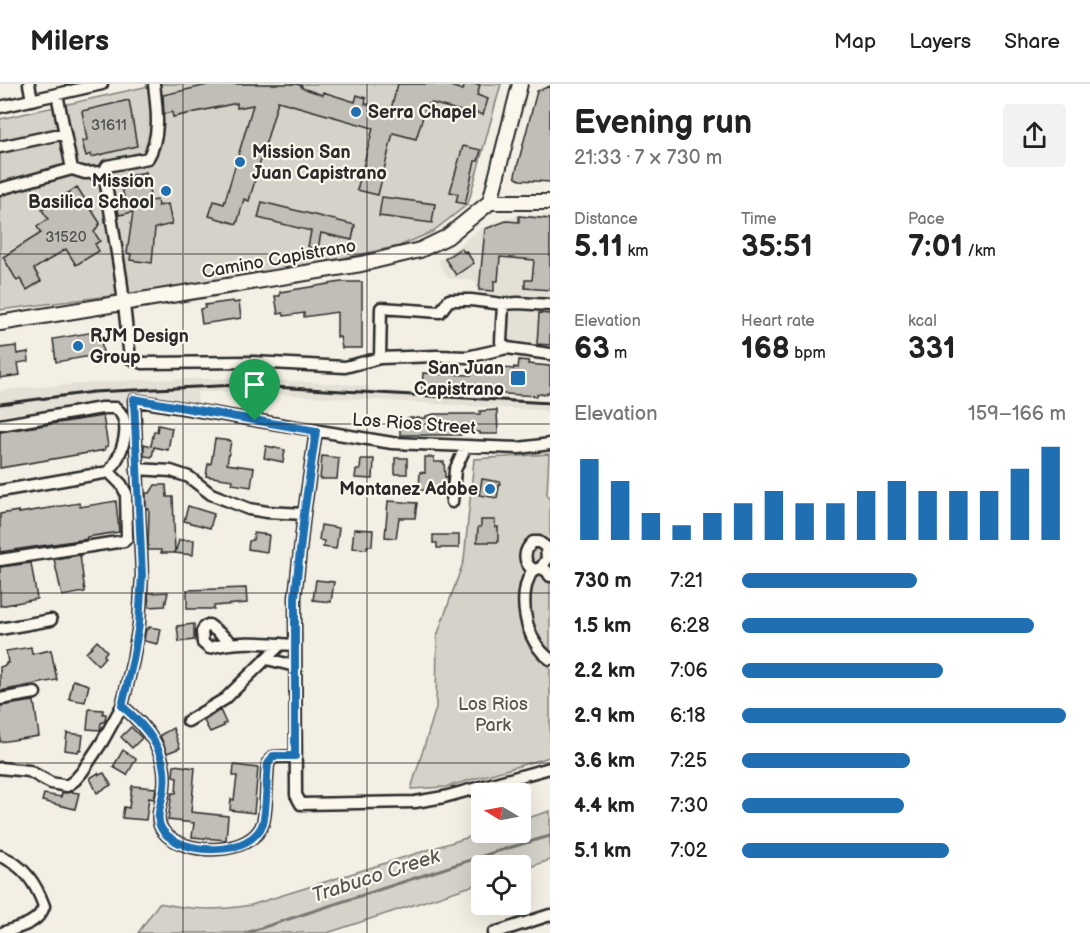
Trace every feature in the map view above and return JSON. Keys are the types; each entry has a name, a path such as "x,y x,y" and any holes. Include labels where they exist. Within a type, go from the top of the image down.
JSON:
{"main road":[{"path":"520,84 490,202 550,202"},
{"name":"Camino Capistrano","path":"0,323 361,264 420,250 447,237 490,202"}],"street":[{"path":"29,84 32,100"},
{"path":"0,107 102,84"},
{"path":"154,84 158,114 154,147 148,158 107,166 104,172 130,358 143,363 253,362 345,367 380,358 468,357 507,348 550,354"},
{"path":"57,94 72,169"},
{"path":"0,147 65,133"},
{"path":"0,189 72,169 85,173 104,172"},
{"path":"380,358 381,308 440,312 450,300 503,304 550,304"},
{"path":"503,304 501,342 507,348"},
{"name":"Los Rios Street","path":"136,469 134,399 392,443 519,448 550,444"},
{"path":"0,425 102,408 116,408 122,412 124,427 124,444 117,461 109,472 0,491"},
{"path":"316,431 295,597 296,795 301,804 415,802 444,798 550,768"},
{"path":"452,502 455,470 466,446"},
{"path":"0,768 29,771 59,785 67,786 75,780 102,742 122,706 139,624 141,585 136,469 171,471 189,477 211,494 249,509 304,514"},
{"path":"0,560 124,541 127,538 126,493 109,472"},
{"path":"550,576 547,571 537,569 525,592 525,614 533,636 544,654 550,659"},
{"path":"0,629 51,620"},
{"path":"232,643 294,645"},
{"path":"188,722 225,699 281,644"},
{"path":"267,660 295,666"},
{"path":"0,699 35,693"},
{"path":"122,706 151,734 164,766 165,787 158,817 164,832 181,843 197,848 239,847 251,840 263,824 268,764 273,756 295,756"},
{"path":"0,856 9,859 29,876 44,906 40,916 35,920 2,933"},
{"path":"494,933 550,915"}],"shaded area":[{"path":"518,215 550,216 550,348 510,345 504,338 507,296 478,293 475,281 448,278 438,261 482,228"},
{"path":"244,378 369,386 369,390 550,401 550,411 242,392 197,392 198,406 171,400 134,398 127,402 0,416 0,391 135,380"}],"green space":[{"name":"Mission San Juan Capistrano","path":"158,84 501,84 468,204 432,232 399,246 324,262 172,288 0,310 0,119"},
{"name":"Los Rios Park","path":"549,454 547,494 550,501 550,757 446,787 411,789 436,708 437,636 464,560 474,459"},
{"path":"550,811 550,860 531,867 531,855 471,855 471,886 327,933 138,933 159,903 205,909 251,905 471,836 471,843 531,843 531,817"}],"building":[{"path":"212,84 297,84 323,95 323,92 355,102 357,95 366,98 365,104 368,106 390,112 398,84 444,84 463,90 465,84 475,84 480,85 477,95 488,99 483,115 472,111 472,114 431,103 427,104 416,139 393,133 378,195 357,190 373,128 278,101 249,201 244,199 237,224 209,216 214,201 224,204 253,105 237,108 237,103 173,117 172,112 164,114 163,95"},
{"path":"550,86 550,182 520,180 515,175 537,91"},
{"path":"129,100 137,146 91,157 91,154 86,156 82,141 87,140 82,111"},
{"path":"463,146 481,150 478,161 475,161 465,204 456,202 458,194 450,192"},
{"path":"146,172 151,201 157,200 158,206 168,204 172,224 155,228 152,263 130,260 131,254 127,253 133,212 119,215 117,203 125,202 120,178"},
{"path":"77,187 100,223 94,232 100,241 95,244 99,251 76,265 66,249 34,269 41,281 27,290 20,279 17,281 3,257 41,233 37,227 48,219 42,210"},
{"path":"382,197 435,204 432,223 379,216"},
{"path":"262,202 355,225 352,240 321,233 318,249 308,247 311,231 258,218"},
{"path":"519,216 550,219 550,290 525,288 525,280 532,280 534,260 500,257 498,281 494,281 494,291 479,290 485,229 506,221 519,222"},
{"path":"461,248 464,252 466,251 474,263 456,275 445,259"},
{"path":"341,282 362,282 362,348 342,348 340,337 337,337 337,312 304,317 304,313 284,316 283,313 278,314 275,296 280,296 280,292"},
{"path":"233,301 234,303 239,302 241,318 202,324 200,309 205,308 205,305"},
{"path":"539,313 550,314 550,345 537,344"},
{"name":"RJM Design Group","path":"100,331 103,354 56,362 53,339"},
{"path":"16,346 17,354 28,352 29,361 18,363 20,375 0,378 0,348"},
{"path":"519,360 529,361 528,364 550,366 550,391 537,394 537,396 422,389 423,373 471,375 472,365 514,369 514,367 518,368"},
{"path":"497,410 498,434 461,432 461,435 400,435 400,423 407,423 407,418 426,418 434,414 480,414 480,411"},
{"path":"103,416 108,446 105,450 0,468 0,432"},
{"path":"158,425 172,428 168,450 154,447 152,457 144,456 144,444 151,446 154,431 157,432"},
{"path":"215,439 231,441 227,464 254,468 251,487 232,484 233,480 206,476 208,464 211,464"},
{"path":"266,446 285,450 283,462 264,458"},
{"path":"322,456 339,458 337,479 320,479"},
{"path":"425,457 434,457 434,462 444,462 445,477 447,477 446,491 419,490 420,472 425,473"},
{"path":"395,458 407,458 407,474 395,474"},
{"path":"361,459 374,459 373,479 355,478 356,470 360,470"},
{"name":"Montanez Adobe","path":"482,479 500,482 497,498 479,495"},
{"path":"155,485 166,485 167,497 173,497 175,553 148,550 149,509 146,509 146,493 150,493"},
{"path":"116,501 119,532 0,552 0,514 79,503 80,507"},
{"path":"388,501 417,503 415,518 399,518 396,538 385,537"},
{"path":"188,506 214,514 210,528 184,521"},
{"path":"481,520 495,520 495,527 498,527 498,542 477,542"},
{"path":"321,525 339,528 336,549 323,547 324,541 319,540"},
{"path":"354,529 373,530 372,546 367,546 367,549 352,548"},
{"path":"254,533 269,535 267,552 248,549 249,541 253,540"},
{"path":"433,535 459,535 459,548 437,548 437,543 433,543"},
{"path":"179,540 194,540 193,555 175,553"},
{"path":"80,555 85,592 62,596 54,559"},
{"path":"31,563 37,599 0,606 0,567"},
{"path":"316,580 334,582 331,602 313,600"},
{"path":"246,588 247,603 214,606 214,609 187,609 187,590"},
{"path":"168,592 165,606 149,607 148,593"},
{"path":"194,624 194,640 179,642 177,626"},
{"path":"149,627 161,629 158,644 144,641 146,629"},
{"path":"97,641 107,651 98,665 86,653"},
{"path":"31,647 32,654 51,650 57,680 0,691 0,667 8,663 6,651"},
{"path":"73,680 89,685 85,702 69,699"},
{"path":"34,701 39,736 0,742 0,706"},
{"path":"89,709 103,710 103,714 106,714 100,730 87,729"},
{"path":"220,710 226,723 210,732 204,721"},
{"path":"131,727 142,738 132,748 121,737"},
{"path":"173,728 180,748 167,753 160,735"},
{"path":"67,733 83,735 81,750 79,749 78,752 65,750"},
{"path":"123,750 136,759 127,775 113,767"},
{"path":"174,765 195,768 191,812 228,816 226,840 192,837 194,823 168,820 172,793 176,793 177,777 173,776"},
{"path":"234,765 258,768 254,813 230,810 231,799 234,800 237,776 233,776"},
{"path":"98,773 99,775 104,773 111,785 97,793 90,778"},
{"path":"132,786 156,788 154,799 149,798 146,820 122,818 124,807 129,808"},
{"path":"62,793 79,793 75,809 42,801 44,794 61,797"}],"waterway":[{"name":"Trabuco Creek","path":"246,933 550,836"}],"railway":[{"path":"0,404 93,392 238,385 550,403"}],"place":[{"name":"Serra Chapel","path":"356,112"},
{"name":"Mission San Juan Capistrano","path":"240,162"},
{"name":"Mission Basilica School","path":"166,191"},
{"name":"RJM Design Group","path":"78,346"},
{"name":"San Juan Capistrano","path":"518,378"},
{"name":"Montanez Adobe","path":"490,489"}],"route":[{"path":"134,399 255,421 316,431 295,597 295,756 273,756 268,764 263,824 251,840 239,847 226,849 197,848 181,843 164,832 158,817 165,787 164,766 151,734 122,706 139,624 142,575 134,399"}]}
